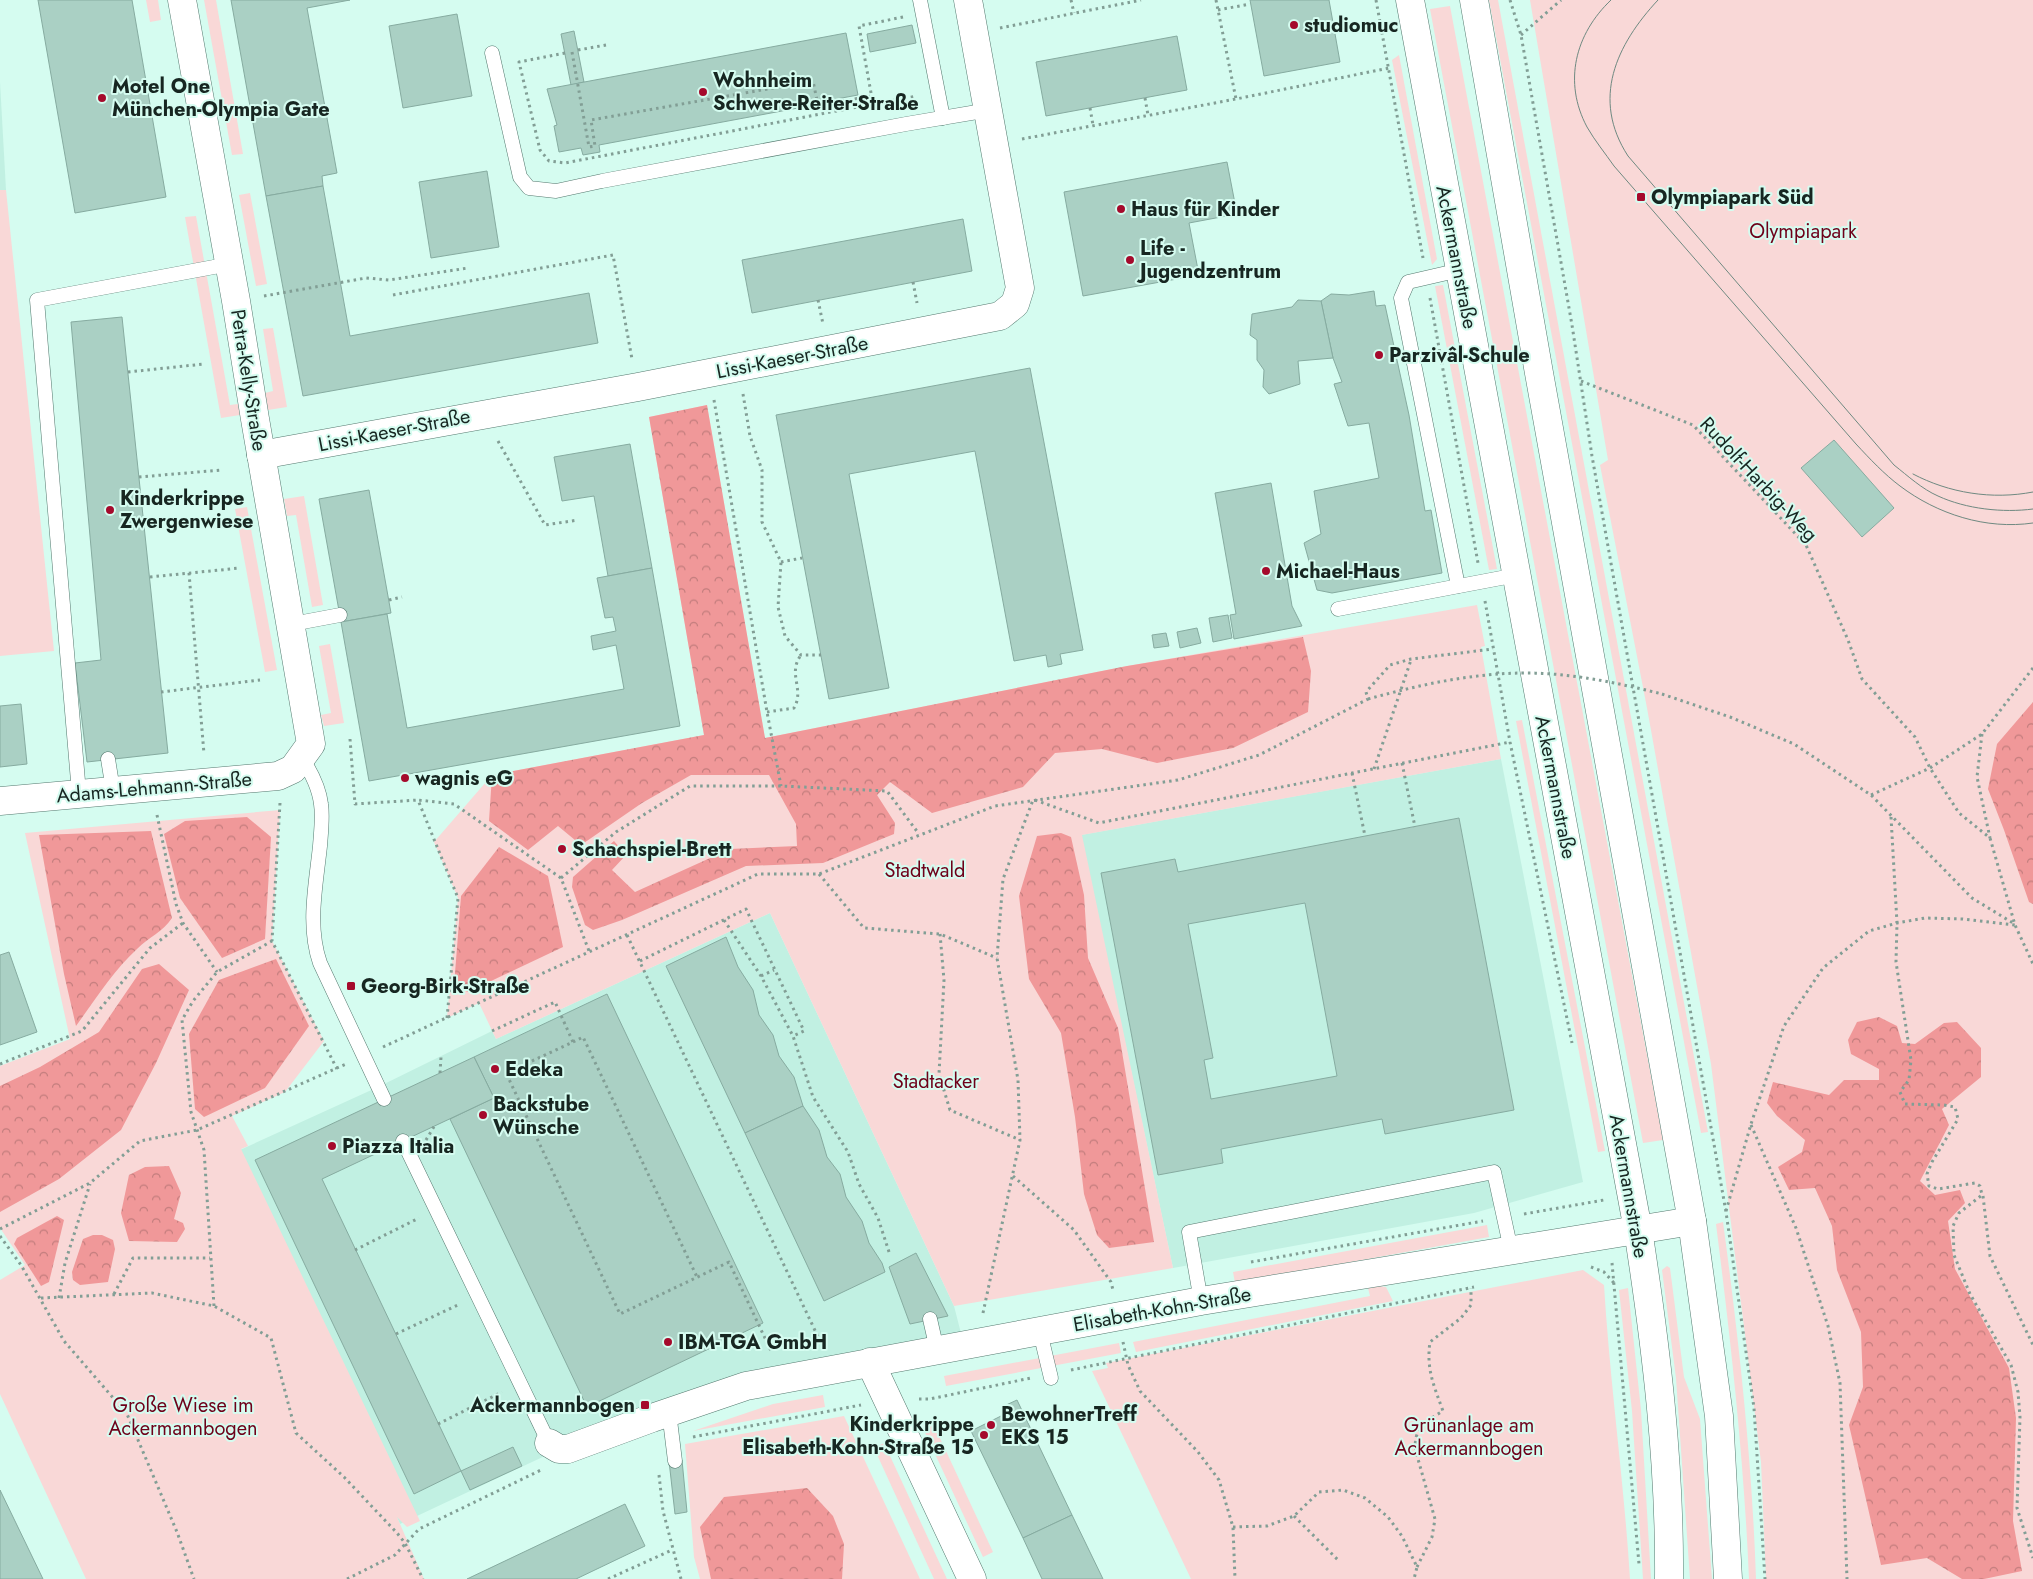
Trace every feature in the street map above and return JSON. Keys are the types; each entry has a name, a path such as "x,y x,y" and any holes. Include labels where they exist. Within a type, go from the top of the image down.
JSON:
{"street":[{"name":"Petra-Kelly-Straße","path":"182,0 230,264 311,744 302,758"},
{"name":"Lissi-Kaeser-Straße","path":"261,455 638,387 1000,316 1015,304 1020,288 968,0"},
{"name":"Ackermannstraße","path":"1410,0 1638,1230 1664,1426 1670,1579"},
{"path":"1474,0 1539,373 1692,1221 1719,1416 1728,1579"},
{"name":"Adams-Lehmann-Straße","path":"0,801 278,776 293,769 302,758"},
{"name":"Elisabeth-Kohn-Straße","path":"870,1362 1201,1301 1692,1221"},
{"path":"559,1446 746,1386 870,1362 972,1579"}],"lane":[{"path":"922,6 943,118"},
{"path":"492,53 520,177 529,188 556,191 989,110"},
{"path":"78,793 37,300 230,264"},
{"path":"1458,586 1401,298 1408,282 1460,270"},
{"path":"1338,609 1517,574"},
{"path":"292,624 340,615"},
{"path":"302,758 314,777 322,804 322,824 312,922 314,946 320,963 384,1099"},
{"path":"108,759 113,790"},
{"path":"403,1141 520,1383 559,1446"},
{"path":"1201,1301 1189,1232 1494,1172 1511,1250"},
{"path":"930,1319 937,1350"},
{"path":"1040,1332 1051,1376"},
{"path":"668,1412 676,1461"}],"path":[{"path":"1072,0 1074,13"},
{"path":"974,32 1141,0"},
{"path":"1216,0 1236,99"},
{"path":"1376,0 1510,742 1574,1049"},
{"path":"1510,0 1521,35 1592,456 1726,1212 1754,1408 1765,1579"},
{"path":"1521,35 1561,0"},
{"path":"1218,10 1250,4"},
{"path":"874,104 859,26 922,6"},
{"path":"578,50 606,45"},
{"path":"572,52 588,147 595,146 591,120 813,81 818,105 872,96"},
{"path":"565,53 519,62 540,150 549,161 565,163 937,92"},
{"path":"1021,139 1389,68"},
{"path":"1145,98 1148,115"},
{"path":"1090,108 1093,125"},
{"path":"393,295 613,255 632,356"},
{"path":"236,301 366,278 389,280 468,268"},
{"path":"913,282 918,307"},
{"path":"818,300 824,326"},
{"path":"128,372 204,364"},
{"name":"Rudolf-Harbig-Weg","path":"1580,381 1693,425 1806,546 1848,640 1862,679 1915,738 1930,768 1959,813 1990,838"},
{"path":"743,391 750,436 762,470 762,522 781,562 778,608 785,636 801,655 820,655"},
{"path":"713,396 781,786"},
{"path":"487,413 497,440 546,525 578,520"},
{"path":"139,477 222,470"},
{"path":"781,562 802,558"},
{"path":"150,577 240,568"},
{"path":"189,573 204,755"},
{"path":"389,600 402,597"},
{"path":"1368,699 1366,692 1390,665 1411,659 1493,649"},
{"path":"767,712 794,708 799,699 794,669 796,661 801,655"},
{"path":"1374,769 1411,659"},
{"path":"1871,795 1930,768 1982,734 2033,668"},
{"path":"0,1229 90,1183 140,1141 197,1130 448,1018 758,874 819,874 995,806 1178,780 1258,755 1368,699 1421,685 1476,676 1526,673 1617,683 1662,694 1730,717 1794,744 1871,795 1890,817 1972,898 2016,925"},
{"path":"162,692 260,680"},
{"path":"1982,734 1977,777 1990,838 2016,925 2033,964"},
{"path":"350,738 355,804 418,800 454,804 560,878 589,951"},
{"path":"1033,800 1100,823 1510,742"},
{"path":"1402,763 1415,827"},
{"path":"1352,773 1364,836"},
{"path":"560,878 616,832 690,786 781,786 887,791 920,834"},
{"path":"418,800 458,898 448,1018"},
{"path":"982,1314 1020,1140 1018,1080 997,958 1003,879 1033,800"},
{"path":"156,815 166,868 183,923 217,972"},
{"path":"1890,817 1897,923 1896,962 1912,1060 1909,1080 1900,1092 1905,1104 1955,1107 1958,1119 1932,1162 1927,1174 1930,1186 1938,1189 1975,1183 1980,1186 1990,1256 2033,1345"},
{"path":"819,874 864,928 940,934 997,958"},
{"path":"640,961 746,909 804,1031 793,1036"},
{"path":"1726,1212 1751,1124 1784,1026 1823,968 1869,931 1897,923 1925,918 1963,919 2016,925"},
{"path":"724,920 761,976 793,1036 814,1096 848,1152 860,1184 878,1218 890,1255"},
{"path":"0,1064 82,1031 150,948 183,923"},
{"path":"940,934 944,980 939,1074 950,1110 1020,1140"},
{"path":"627,935 833,1369"},
{"path":"214,1306 204,1150 191,1112 182,1020 193,1001 217,972 272,941"},
{"path":"761,976 774,970"},
{"path":"492,1031 555,1002 573,1042"},
{"path":"697,1277 583,1037 506,1073 620,1314 729,1262 774,1357 764,1356"},
{"path":"440,1073 441,1057"},
{"path":"1751,1124 1796,1228 1828,1326 1832,1345 1840,1384 1846,1579"},
{"path":"426,1140 430,1148"},
{"path":"1013,1176 1074,1230 1111,1282 1118,1317"},
{"path":"59,1298 65,1263 90,1183"},
{"path":"1603,1191 1610,1235 1639,1570"},
{"path":"1982,1195 1959,1213 1953,1226 1954,1255 1970,1294 2011,1365 2018,1392 2020,1417 2017,1508 2033,1558"},
{"path":"355,1250 436,1209"},
{"path":"1692,1221 1726,1212"},
{"path":"0,1236 41,1298 64,1342 127,1414 177,1532 194,1579"},
{"path":"114,1294 133,1258 210,1258"},
{"path":"1584,1266 1604,1272 1614,1283"},
{"path":"673,1441 887,1399 930,1399 1051,1376 1480,1286"},
{"path":"1414,1579 1417,1567 1432,1537 1436,1519 1415,1445 1416,1432 1420,1425 1443,1411 1430,1375 1428,1358 1430,1342 1461,1318 1471,1305 1471,1288"},
{"path":"41,1298 152,1292 214,1306 271,1338 296,1433 344,1477 405,1543 423,1579"},
{"path":"396,1334 478,1295"},
{"path":"811,1344 830,1340"},
{"path":"1128,1365 1140,1391 1198,1452 1219,1480 1234,1528 1235,1579"},
{"path":"438,1424 520,1383"},
{"path":"347,1579 395,1555 419,1529 538,1473 559,1446"},
{"path":"659,1470 663,1512 681,1579"},
{"path":"1234,1528 1267,1526 1294,1516 1319,1492 1343,1490 1366,1498 1388,1517 1402,1536 1417,1567"},
{"path":"1294,1516 1338,1560"},
{"path":"608,1579 672,1550"}],"shaded area":[{"path":"0,82 6,190 0,190"},
{"path":"1501,759 1583,1182 1474,1213 1173,1268 1081,835"},
{"path":"770,913 954,1306 963,1341 742,1381 547,1455 400,1524 229,1155 378,1087 492,1031 496,1039"}],"green space":[{"path":"146,0 158,0 161,20 150,22"},
{"path":"204,0 216,0 243,154 232,155"},
{"path":"1489,0 1498,0 1708,1132 1701,1133"},
{"name":"Olympiapark","path":"1530,0 2033,0 2033,1579 1766,1579 1761,1462 1711,1064 1647,708 1600,465 1608,460"},
{"path":"1450,6 1663,1140 1643,1143 1430,9"},
{"path":"1399,55 1437,259 1432,265 1392,60"},
{"path":"0,190 6,190 54,651 0,656"},
{"path":"250,193 267,284 256,286 239,195"},
{"path":"196,216 230,405 238,404 240,415 221,418 185,217"},
{"path":"1443,285 1497,569 1489,570 1435,286"},
{"path":"273,328 287,407 268,410 265,393 273,391 263,329"},
{"name":"Stadtwald","path":"707,405 765,738 1127,666 1477,605 1485,646 1481,647 1501,759 1082,835 1173,1268 954,1306 770,913 496,1039 479,1003 447,1018 458,898 434,842 492,775 704,735 649,417"},
{"path":"707,405 765,738 1127,666 1303,637 1311,671 1308,712 1233,748 1157,763 1102,749 1055,753 1023,787 932,813 890,782 877,795 895,823 894,834 823,863 746,866 622,920 593,930 585,925 572,887 573,877 614,841 626,855 612,870 635,892 730,849 797,846 796,824 769,775 691,775 642,803 581,845 558,826 528,850 489,821 492,775 704,735 649,417"},
{"path":"304,496 323,605 312,607 296,515 287,516 284,499"},
{"path":"247,507 277,670 265,672 235,509"},
{"path":"330,644 344,723 324,726 321,715 331,713 319,646"},
{"path":"2033,702 2033,904 2029,902 1988,789 1997,744"},
{"path":"1522,720 1605,1151 1598,1152 1516,721"},
{"name":"Große Wiese im Ackermannbogen","path":"280,810 272,941 324,1041 285,1092 232,1116 248,1146 241,1149 420,1521 407,1527 397,1517 424,1579 86,1579 0,1394 0,1280 25,1265 0,1228 0,1066 70,1039 25,833"},
{"path":"247,817 271,837 265,939 222,958 180,898 164,834 185,821"},
{"path":"151,831 172,918 120,967 76,1026 64,974 39,835"},
{"path":"1061,833 1071,837 1084,895 1088,958 1118,1028 1154,1242 1109,1248 1097,1235 1084,1194 1075,1117 1061,1033 1029,979 1019,896 1037,836"},
{"path":"499,847 548,876 563,947 468,992 454,986 461,896"},
{"path":"276,959 309,1026 265,1088 204,1117 195,1109 189,1034 219,980"},
{"path":"159,964 189,990 156,1063 121,1130 59,1179 0,1212 0,1086 40,1067 99,1032 142,969"},
{"path":"1879,1017 1897,1026 1902,1043 1915,1044 1944,1023 1957,1022 1981,1048 1981,1077 1942,1109 1949,1125 1920,1181 1935,1195 1960,1190 1965,1203 1948,1221 1955,1269 2009,1368 2016,1418 2013,1521 2022,1571 1984,1579 1962,1579 1927,1558 1881,1565 1849,1425 1863,1387 1861,1332 1837,1270 1832,1226 1815,1188 1789,1190 1778,1167 1802,1152 1805,1140 1777,1116 1767,1103 1773,1082 1829,1095 1844,1080 1879,1080 1879,1069 1851,1054 1848,1040 1857,1022"},
{"path":"169,1166 181,1193 174,1219 183,1223 185,1229 177,1242 129,1241 121,1213 129,1175 145,1167"},
{"path":"57,1216 64,1220 49,1282 41,1286 14,1244 17,1238"},
{"path":"1723,1222 1744,1400 1756,1579 1749,1579 1736,1401 1716,1224"},
{"path":"1487,1225 1489,1237 1235,1283 1233,1272"},
{"path":"93,1235 102,1235 113,1240 115,1249 108,1282 80,1285 73,1280 72,1272 83,1239"},
{"path":"1667,1266 1670,1268 1684,1377 1700,1419 1712,1579 1690,1579 1676,1378 1662,1270"},
{"name":"Grünanlage am Ackermannbogen","path":"1583,1270 1604,1285 1630,1579 1191,1579 1092,1371 1108,1368 1106,1363"},
{"path":"1386,1287 1393,1301 1136,1352 1133,1342 1370,1296 1368,1288"},
{"path":"1628,1288 1641,1410 1651,1579 1643,1579 1632,1411 1619,1290"},
{"path":"1119,1343 1121,1353 946,1386 944,1376"},
{"path":"823,1395 825,1407 693,1431 773,1404"},
{"path":"844,1416 920,1579 700,1579 694,1557 685,1444"},
{"path":"932,1421 993,1552 983,1557 922,1426"},
{"path":"884,1443 947,1579 934,1579 874,1448"},
{"path":"807,1488 833,1516 844,1544 842,1579 711,1579 700,1527 724,1497"}],"building":[{"name":"Motel One München-Olympia Gate","path":"38,0 132,0 166,197 75,213"},
{"path":"231,0 350,0 307,8 337,173 322,176 323,186 266,196"},
{"name":"studiomuc","path":"1250,0 1329,0 1340,62 1264,76"},
{"path":"457,14 472,96 403,108 389,26"},
{"path":"912,25 916,43 870,52 867,34"},
{"path":"574,31 584,82 571,85 561,34"},
{"name":"Wohnheim Schwere-Reiter-Straße","path":"846,33 858,95 831,100 833,107 815,110 814,105 599,145 600,152 583,155 581,148 559,152 554,126 557,125 547,89"},
{"path":"1177,36 1187,90 1046,116 1036,62"},
{"path":"1227,162 1237,214 1189,223 1199,275 1083,296 1064,192"},
{"path":"487,171 499,247 431,258 419,182"},
{"path":"323,186 350,336 589,293 598,343 303,396 266,196"},
{"path":"963,219 972,271 752,313 742,260"},
{"path":"1374,291 1376,306 1385,305 1409,415 1425,511 1431,510 1442,573 1332,593 1317,590 1304,543 1321,534 1314,491 1379,478 1369,423 1348,426 1334,384 1342,382 1333,358 1321,301 1331,294 1349,295"},
{"path":"1298,300 1321,301 1333,358 1298,361 1300,384 1269,394 1263,387 1264,370 1257,360 1257,340 1250,335 1252,314 1292,307"},
{"path":"122,317 168,753 87,762 75,663 101,660 71,322"},
{"path":"1030,368 1083,650 1060,654 1062,664 1048,667 1046,655 1014,661 975,451 849,474 889,688 829,699 776,415"},
{"path":"1834,440 1894,508 1862,537 1801,468"},
{"path":"630,444 652,568 608,576 594,496 562,501 554,457"},
{"path":"1271,483 1292,606 1302,626 1234,639 1230,615 1236,614 1215,493"},
{"path":"369,490 391,613 341,622 319,499"},
{"path":"652,568 680,726 369,781 341,622 387,614 407,728 624,689 616,645 593,650 591,636 616,631 613,617 605,618 597,578"},
{"path":"1228,615 1232,638 1213,642 1209,618"},
{"path":"1197,628 1201,643 1180,648 1177,632"},
{"path":"1166,633 1169,646 1154,648 1152,635"},
{"path":"21,704 27,764 0,767 0,706"},
{"path":"1459,818 1514,1110 1385,1134 1382,1119 1221,1149 1223,1163 1158,1175 1101,873 1175,859 1178,872","holes":["1305,903 1337,1076 1211,1099 1204,1060 1213,1058 1188,924"]},
{"path":"726,937 738,967 753,990 759,1015 773,1035 779,1056 794,1077 803,1106 745,1133 666,966"},
{"path":"9,952 37,1032 0,1045 0,955"},
{"path":"607,994 763,1323 587,1407 450,1119 494,1098 474,1057"},
{"path":"474,1057 494,1098 322,1179 461,1471 414,1494 255,1160"},
{"path":"803,1106 819,1130 827,1157 840,1174 846,1197 862,1221 869,1243 882,1263 885,1272 824,1301 745,1133"},
{"path":"916,1253 948,1316 910,1324 889,1267"},
{"path":"1017,1400 1072,1515 1023,1538 971,1431 1007,1413 1004,1406"},
{"path":"513,1447 522,1466 470,1490 461,1471"},
{"path":"682,1460 687,1512 675,1514 669,1461"},
{"path":"0,1490 43,1579 0,1579"},
{"path":"625,1504 645,1546 576,1579 467,1579"},
{"path":"1072,1515 1103,1579 1042,1579 1023,1538"}],"tram line":[{"path":"1611,0 1599,13 1581,43 1576,59 1575,76 1576,93 1587,127 1614,166 1856,444 1888,476 1914,496 1930,505 1963,518 1998,524 2033,523"},
{"path":"1658,0 1630,35 1620,54 1613,74 1610,93 1611,114 1617,135 1628,156 1894,465 1926,490 1960,504 1997,510 2033,509"},
{"path":"1913,474 1941,486 1971,493 2002,495 2033,492"}],"place":[{"name":"studiomuc","path":"1294,25"},
{"name":"Wohnheim Schwere-Reiter-Straße","path":"703,92"},
{"name":"Motel One München-Olympia Gate","path":"102,98"},
{"name":"Olympiapark Süd","path":"1641,197"},
{"name":"Haus für Kinder","path":"1121,209"},
{"name":"Life - Jugendzentrum","path":"1130,260"},
{"name":"Parzivâl-Schule","path":"1379,355"},
{"name":"Kinderkrippe Zwergenwiese","path":"110,510"},
{"name":"Michael-Haus","path":"1266,571"},
{"name":"wagnis eG","path":"405,778"},
{"name":"Schachspiel-Brett","path":"562,849"},
{"name":"Georg-Birk-Straße","path":"351,986"},
{"name":"Edeka","path":"495,1069"},
{"name":"Backstube Wünsche","path":"483,1115"},
{"name":"Piazza Italia","path":"332,1146"},
{"name":"IBM-TGA GmbH","path":"668,1342"},
{"name":"Ackermannbogen","path":"645,1405"},
{"name":"BewohnerTreff EKS 15","path":"991,1425"},
{"name":"Kinderkrippe Elisabeth-Kohn-Straße 15","path":"984,1435"}],"park label":[{"name":"Stadtacker","path":"936,1081"}]}
